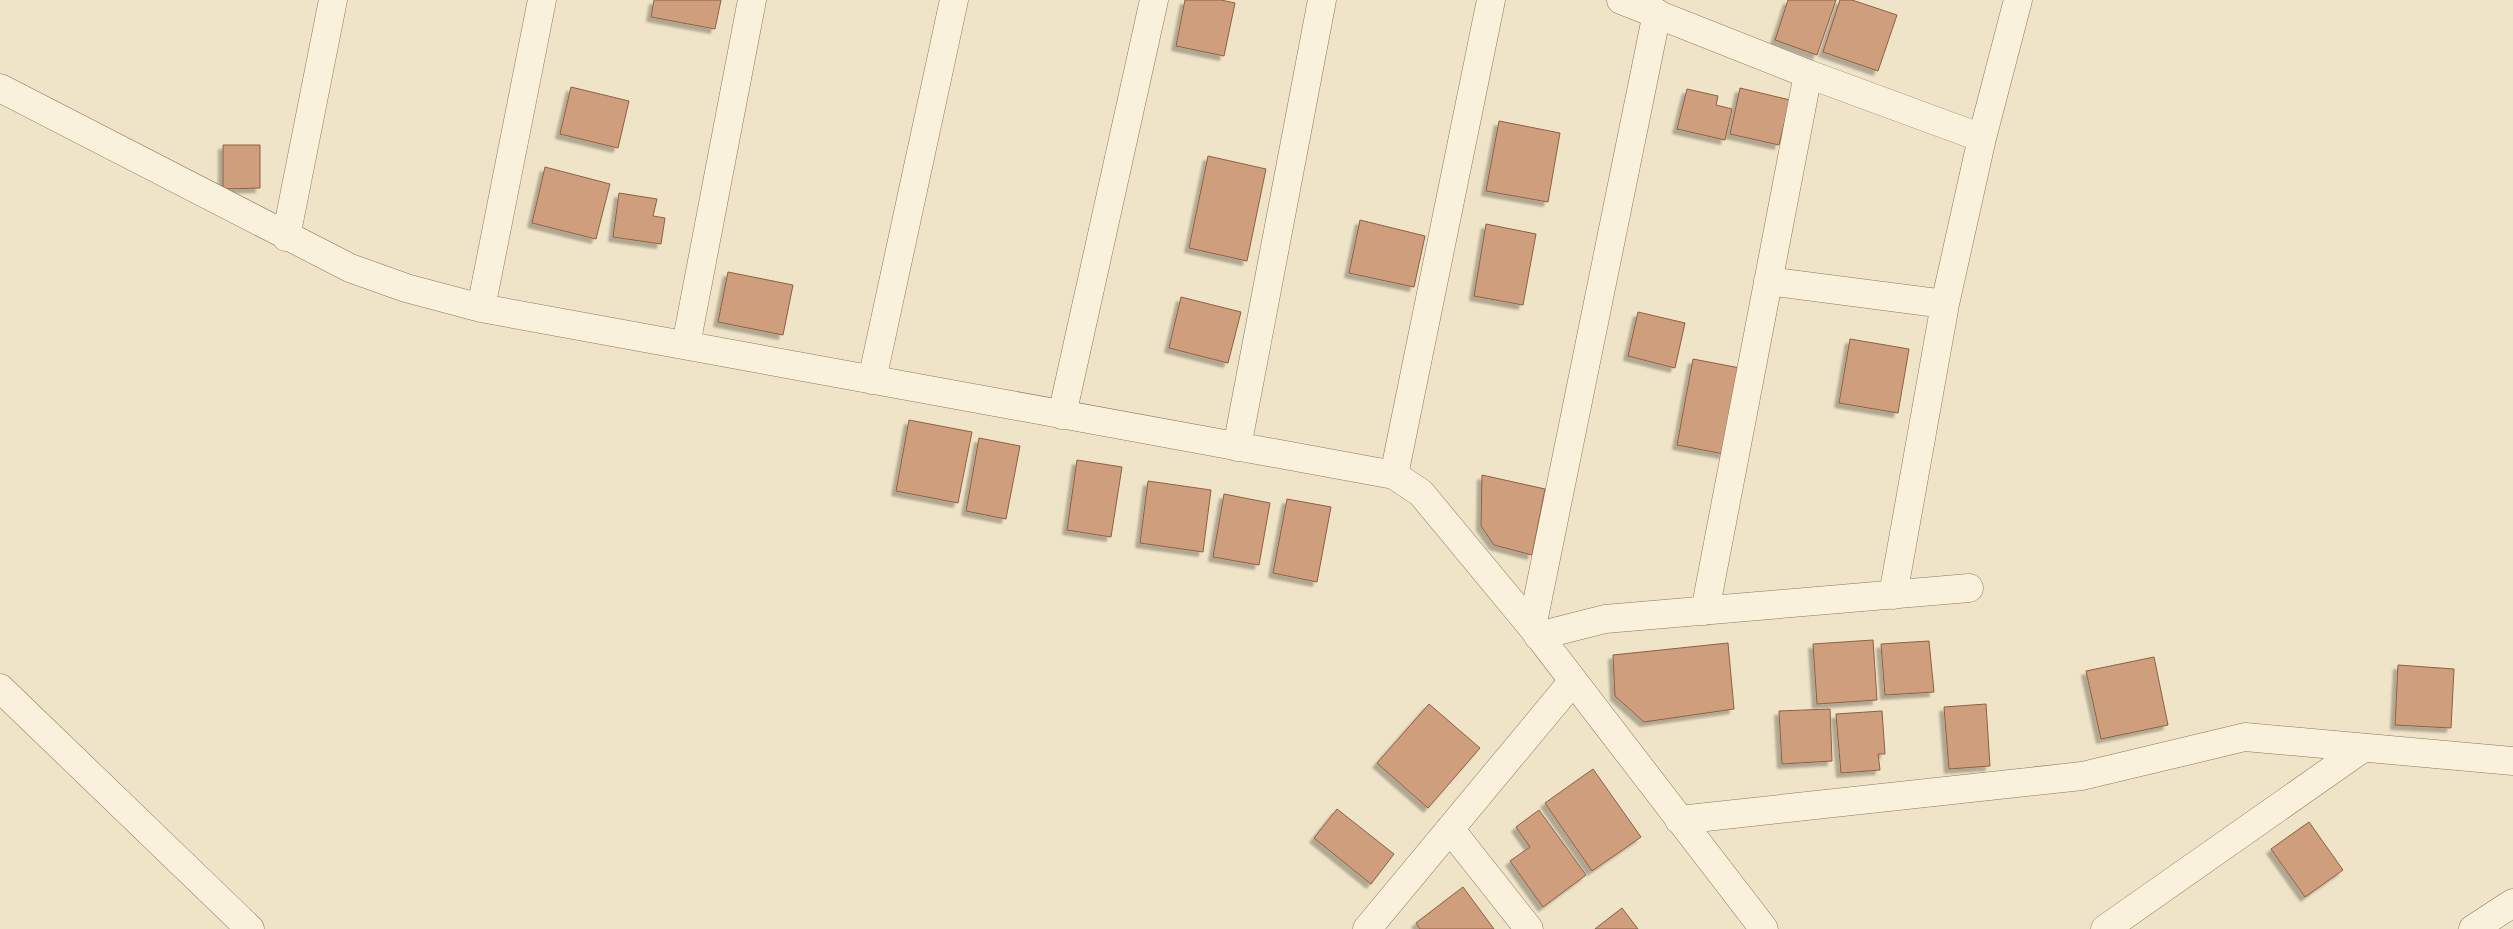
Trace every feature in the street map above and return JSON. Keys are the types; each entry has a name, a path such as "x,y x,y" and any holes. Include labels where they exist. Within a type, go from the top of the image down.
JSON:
{"street":[{"path":"286,237 333,0"},
{"path":"481,308 542,0"},
{"path":"686,345 752,0"},
{"path":"872,380 954,0"},
{"path":"1062,415 1154,0"},
{"path":"1237,447 1322,0"},
{"path":"1394,476 1491,0"},
{"path":"1621,0 1808,74 1982,138"},
{"path":"1893,595 1944,304 1982,138 2018,0"},
{"path":"1535,632 1657,13"},
{"path":"1705,611 1808,74"},
{"path":"0,88 286,237 350,268 406,288 481,308 1394,476 1421,493 1535,632 1764,929"},
{"path":"1768,281 1944,304"},
{"path":"1535,632 1605,619 1969,588"},
{"path":"1367,929 1573,681"},
{"path":"0,688 250,929"},
{"path":"1679,820 2082,776 2245,737 2513,761"},
{"path":"2105,929 2363,748"},
{"path":"1450,829 1529,929"},
{"path":"2473,929 2513,904"}],"building":[{"path":"654,0 721,0 715,29 651,17"},
{"path":"1185,0 1221,0 1235,3 1224,56 1176,46"},
{"path":"1788,0 1836,0 1817,55 1775,40"},
{"path":"1840,0 1852,0 1897,15 1878,71 1823,52"},
{"path":"571,87 629,101 618,148 560,134"},
{"path":"1740,88 1790,100 1779,145 1730,134"},
{"path":"1687,89 1718,96 1716,105 1732,109 1725,140 1677,129"},
{"path":"1499,121 1560,133 1548,202 1486,191"},
{"path":"223,145 260,145 260,188 223,189"},
{"path":"1208,156 1266,169 1247,261 1189,248"},
{"path":"545,167 610,184 596,239 532,223"},
{"path":"619,193 657,199 653,216 665,218 661,244 613,237"},
{"path":"1360,220 1425,236 1414,287 1349,273"},
{"path":"1486,224 1536,234 1523,305 1474,296"},
{"path":"728,272 793,285 783,335 718,322"},
{"path":"1181,297 1241,312 1228,363 1169,348"},
{"path":"1638,312 1685,323 1675,368 1628,356"},
{"path":"1850,339 1909,349 1898,413 1839,403"},
{"path":"1693,359 1740,368 1724,454 1677,445"},
{"path":"909,420 972,432 958,503 896,491"},
{"path":"979,438 1020,446 1006,519 966,511"},
{"path":"1077,460 1122,467 1111,537 1067,530"},
{"path":"1482,475 1545,489 1532,555 1494,545 1481,526"},
{"path":"1148,481 1211,490 1203,552 1140,543"},
{"path":"1224,494 1270,503 1259,565 1213,557"},
{"path":"1287,499 1331,507 1317,582 1273,573"},
{"path":"1873,640 1877,700 1817,704 1813,644"},
{"path":"1929,641 1934,692 1885,695 1881,644"},
{"path":"1728,643 1734,709 1644,722 1615,696 1613,655"},
{"path":"2154,657 2168,725 2101,739 2086,671"},
{"path":"2398,665 2454,669 2451,728 2395,725"},
{"path":"1429,704 1480,748 1428,808 1377,763"},
{"path":"1986,704 1990,766 1949,769 1944,707"},
{"path":"1830,709 1832,761 1782,764 1779,711"},
{"path":"1882,711 1885,754 1878,754 1880,770 1841,773 1836,714"},
{"path":"1593,769 1641,837 1592,871 1545,803"},
{"path":"1337,809 1394,854 1371,884 1314,838"},
{"path":"1539,810 1586,875 1543,907 1510,861 1530,847 1516,827"},
{"path":"2309,822 2343,870 2305,897 2271,849"},
{"path":"1463,887 1494,929 1420,929 1416,923"},
{"path":"1622,908 1638,929 1595,929"}]}
